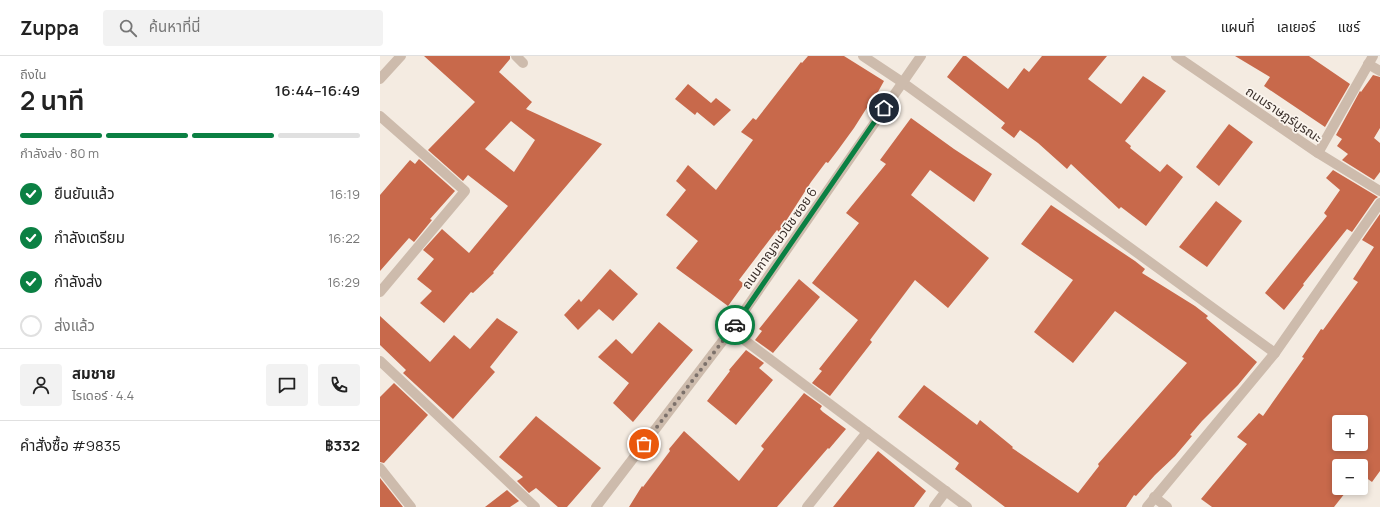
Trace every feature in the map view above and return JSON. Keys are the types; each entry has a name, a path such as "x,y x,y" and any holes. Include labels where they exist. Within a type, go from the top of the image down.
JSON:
{"street":[{"path":"380,79 401,56"},
{"path":"863,56 902,82 1275,353"},
{"name":"ถนนกาญจนวนิช ซอย 6","path":"596,507 731,330 921,56"},
{"name":"ถนนราษฎร์บูรณะ","path":"1176,56 1318,153 1380,191"},
{"path":"1318,153 1370,60 1380,71"},
{"path":"380,116 465,191 380,292"},
{"path":"1147,507 1275,353 1380,203"},
{"path":"731,330 967,507"},
{"path":"380,361 535,507"},
{"path":"807,507 867,432"},
{"path":"380,468 411,507"},
{"path":"934,507 946,491"},
{"path":"1154,497 1167,507"}],"building":[{"path":"424,56 510,56 510,59 499,72 532,102 526,109 602,144 493,272 494,273 473,293 471,292 444,323 420,303 432,291 417,279 434,259 423,250 442,229 469,253 508,206 468,175 463,181 428,150 475,102","holes":["511,121 535,140 514,172 485,149"]},
{"path":"808,56 844,56 884,81 874,99 873,98 854,128 828,163 826,162 811,182 779,232 777,230 739,280 744,284 728,306 676,268 698,241 666,215 686,190 676,181 688,165 716,190 753,140 741,132 753,118 756,120 801,62 802,63"},
{"path":"963,56 966,56 1008,89 1024,68 1029,72 1042,56 1107,56 1088,79 1121,104 1143,76 1166,91 1125,141 1131,146 1130,148 1160,172 1167,164 1183,177 1146,226 1121,207 1119,209 1071,164 1067,169 1038,143 1020,130 1014,138 1001,128 1005,123 947,77"},
{"path":"1235,56 1309,56 1350,84 1325,127 1264,86 1270,77"},
{"path":"1373,75 1380,77 1380,128 1374,138 1380,143 1380,172 1374,180 1342,160 1348,154 1337,146 1342,139 1336,135 1360,91 1361,92"},
{"path":"688,84 711,103 716,98 731,110 714,126 697,112 695,115 675,99"},
{"path":"911,118 992,174 974,202 930,170 911,195 989,258 948,308 915,280 870,340 872,342 830,396 812,383 822,371 819,369 858,320 812,283 859,223 846,213 886,164 880,160"},
{"path":"1229,124 1253,142 1219,186 1196,167"},
{"path":"419,159 455,191 430,219 432,220 414,242 409,238 380,271 380,195 410,160 415,164"},
{"path":"1333,170 1378,197 1375,199 1352,232 1347,229 1284,310 1265,293 1327,216 1324,213 1340,190 1326,178"},
{"path":"1216,201 1242,221 1207,267 1179,247"},
{"path":"1051,205 1135,261 1145,269 1142,273 1195,306 1208,316 1206,318 1257,362 1238,385 1202,421 1190,435 1192,436 1175,456 1136,496 1134,495 1126,507 1005,507 955,469 959,463 898,417 924,385 977,425 980,420 1013,447 1012,448 1078,493 1099,466 1098,464 1187,363 1115,311 1073,363 1034,332 1073,280 1021,244"},
{"path":"1380,214 1380,471 1372,482 1368,479 1368,459 1332,459 1332,495 1343,495 1334,507 1212,507 1201,499 1247,444 1237,437 1259,413 1263,416 1304,358 1302,357 1321,329 1323,330 1358,282 1353,279 1374,247 1362,240"},
{"path":"610,269 638,294 613,321 599,309 578,330 564,315 579,299 581,302"},
{"path":"799,279 820,297 773,353 755,340 762,331 759,329"},
{"path":"380,316 430,362 454,335 470,349 497,318 518,332 490,367 495,372 453,419 403,373 406,370 380,345"},
{"path":"659,322 693,350 633,422 613,403 629,383 598,357 616,339 632,354"},
{"path":"746,350 764,363 759,368 773,380 736,425 707,401 730,371 729,370"},
{"path":"394,383 428,415 384,463 380,462 380,397"},
{"path":"804,393 822,406 820,409 823,412 846,429 777,507 629,507 642,486 643,487 670,451 669,449 684,431 739,481 764,449 761,446"},
{"path":"536,416 601,468 567,507 558,507 536,488 529,493 517,481 523,477 499,457"},
{"path":"878,451 926,491 914,507 833,507"},
{"path":"380,478 403,507 380,507"},
{"path":"507,490 519,501 510,507 485,507"}],"way so far":[{"path":"644,444 735,325"}],"route":[{"path":"735,325 884,108"}]}
